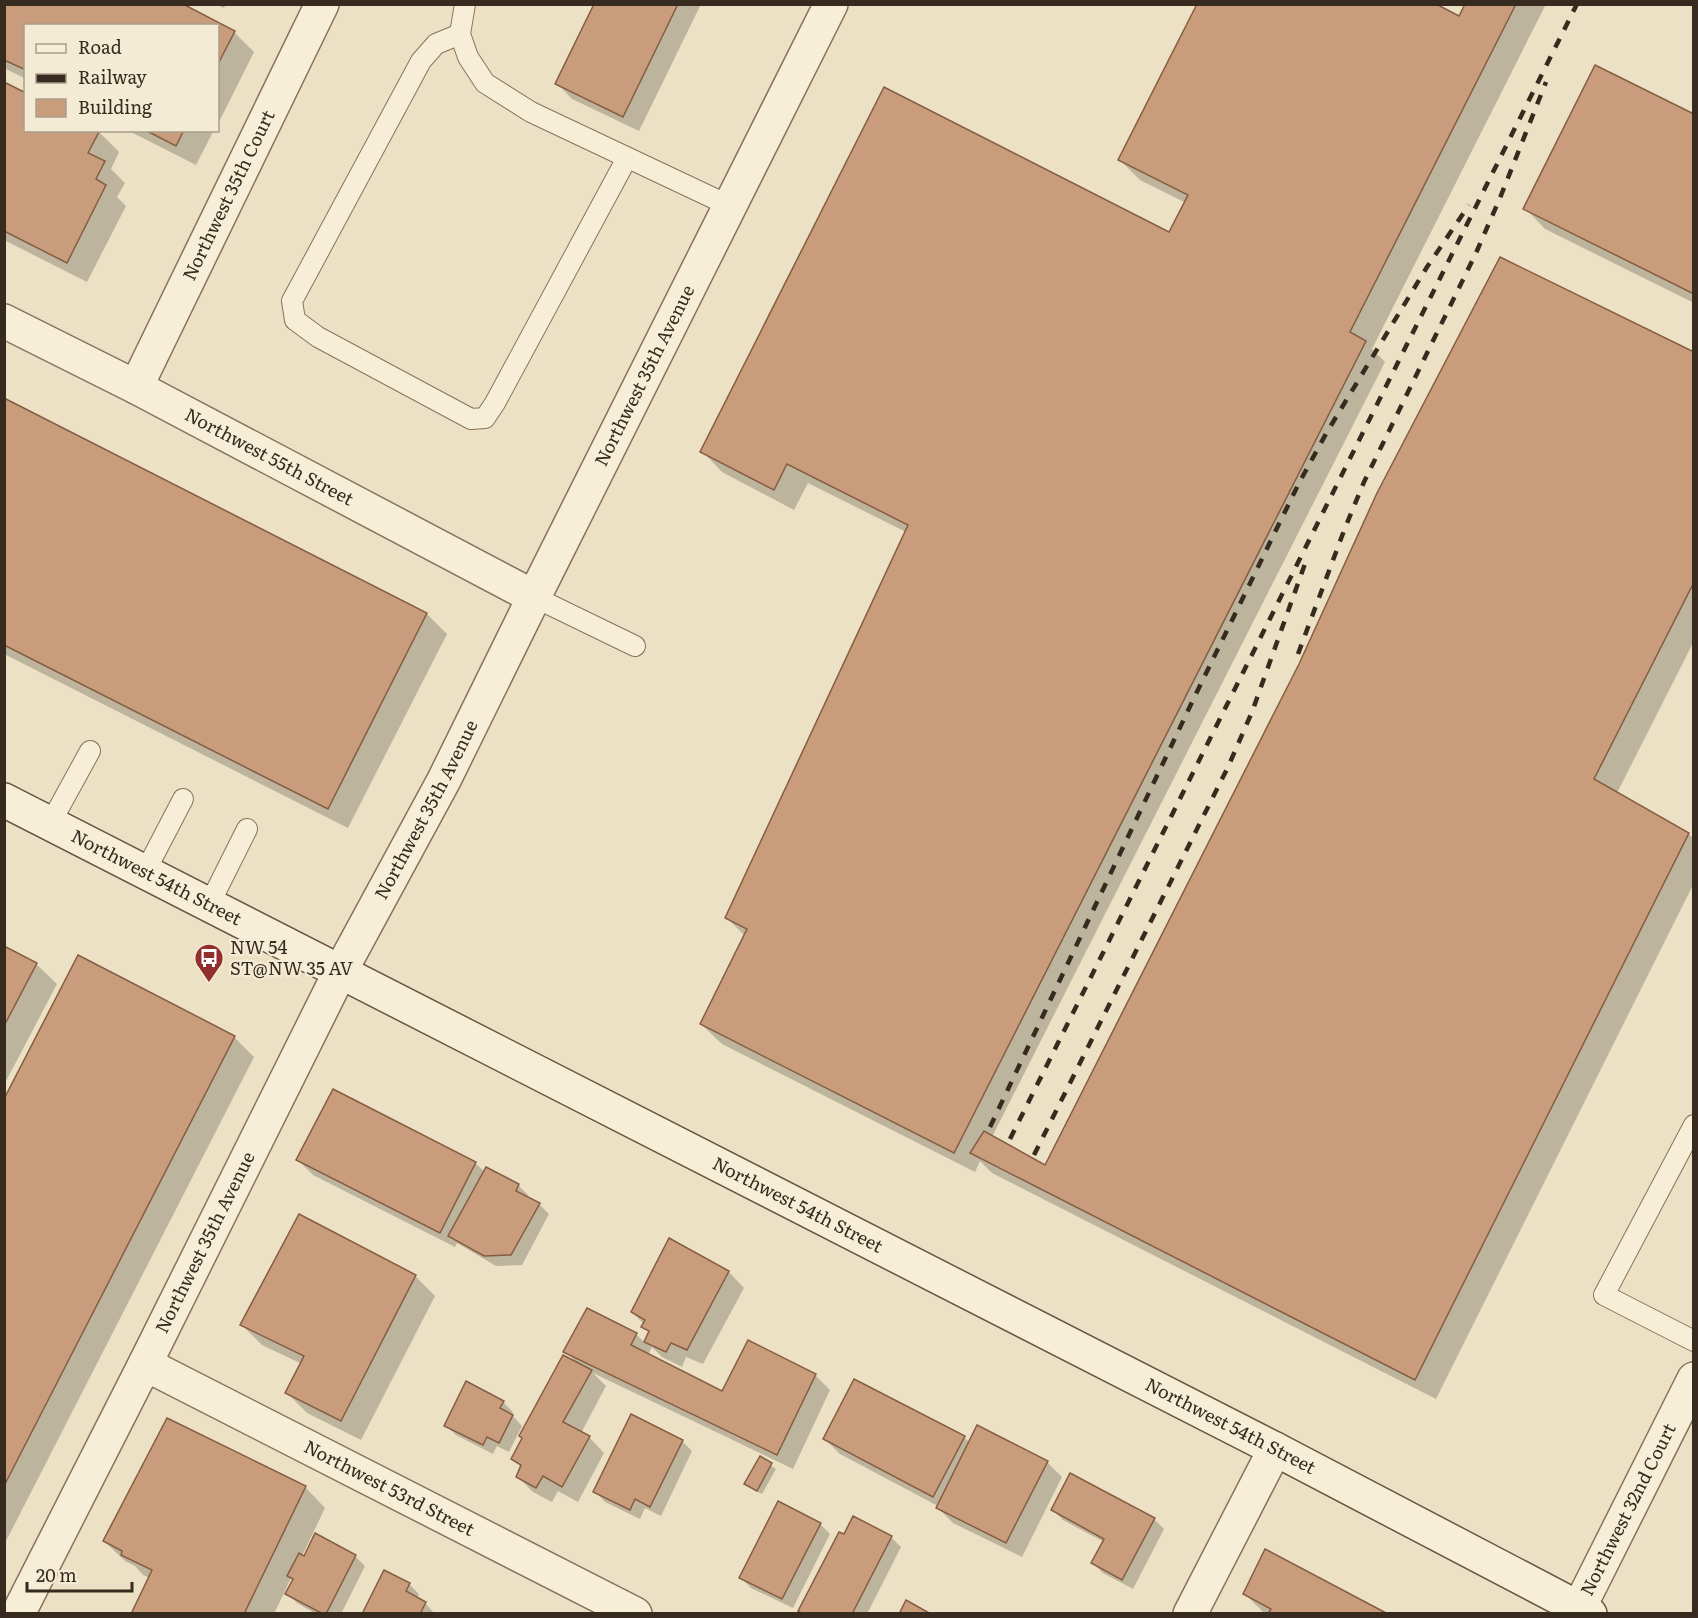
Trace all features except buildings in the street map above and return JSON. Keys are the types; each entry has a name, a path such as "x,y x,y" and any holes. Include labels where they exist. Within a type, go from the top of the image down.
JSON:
{"street":[{"name":"Northwest 35th Court","path":"136,387 321,4"},
{"name":"Northwest 35th Avenue","path":"18,1614 340,972 444,780 831,4"},
{"name":"Northwest 55th Street","path":"4,321 136,387 534,597"},
{"name":"Northwest 54th Street","path":"4,800 1275,1449 1585,1611"},
{"name":"Northwest 53rd Street","path":"145,1364 635,1614"},
{"name":"Northwest 32nd Court","path":"1585,1611 1694,1379"},
{"path":"1190,1614 1275,1449"}],"lane":[{"path":"465,4 460,34 468,57 485,83 531,112 730,206"},
{"path":"460,34 436,44 421,61 292,301 295,320 318,337 471,419 485,418 627,158"},
{"path":"534,597 635,646"},
{"path":"50,824 90,751"},
{"path":"145,872 183,799"},
{"path":"208,905 247,830"},
{"path":"1694,1125 1604,1295 1694,1341"}],"railway":[{"path":"1010,1139 1577,4"},
{"path":"1298,654 1364,482 1476,253 1546,82"},
{"path":"990,1127 1299,483 1327,432 1427,267 1469,205"},
{"path":"1034,1155 1228,767 1252,712 1306,561"}],"place":[{"name":"NW 54 ST@NW 35 AV","path":"209,984"}]}
